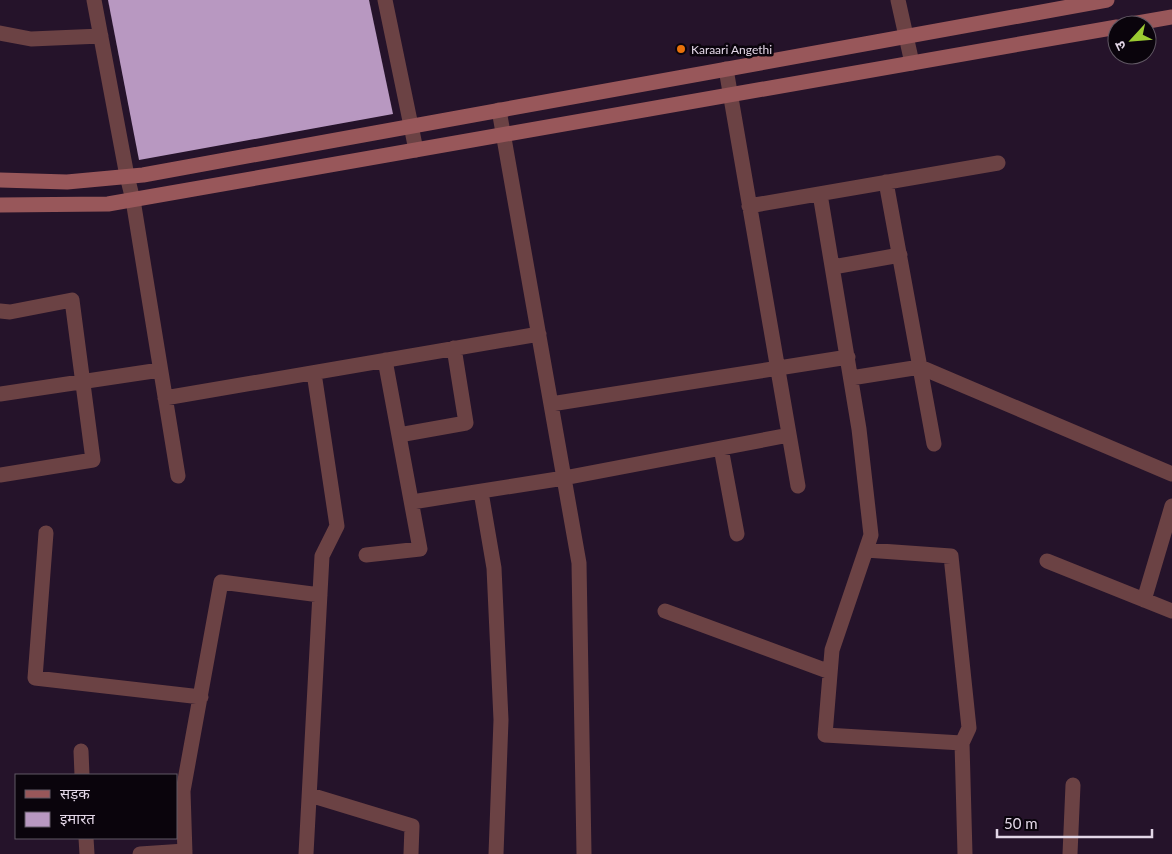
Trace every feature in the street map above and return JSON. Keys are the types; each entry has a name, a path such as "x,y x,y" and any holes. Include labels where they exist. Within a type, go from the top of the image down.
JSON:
{"street":[{"path":"94,0 133,200 178,476"},
{"path":"385,0 416,150"},
{"path":"898,0 912,63"},
{"path":"0,180 67,182 127,176 1107,0"},
{"path":"1157,20 1172,17"},
{"path":"0,205 108,204 133,200 730,96 1107,28"},
{"path":"0,34 31,39 101,36"},
{"path":"726,69 798,486"},
{"path":"499,110 579,563 584,854"},
{"path":"749,206 998,163"},
{"path":"886,182 934,444"},
{"path":"820,194 859,429 871,535 832,650 824,735 962,743"},
{"path":"832,267 900,255"},
{"path":"0,311 10,312 72,300 93,460 0,475"},
{"path":"165,398 538,334"},
{"path":"399,435 466,424 454,348"},
{"path":"551,404 848,357"},
{"path":"366,555 420,549 385,360"},
{"path":"851,378 920,368 1172,474"},
{"path":"0,394 160,370"},
{"path":"306,854 322,556 337,526 314,372"},
{"path":"412,502 564,478 789,435"},
{"path":"721,448 737,534"},
{"path":"481,492 494,568 500,710 496,854"},
{"path":"1144,600 1172,506"},
{"path":"46,533 35,678 200,697"},
{"path":"866,550 951,556 969,728 962,743 965,854"},
{"path":"1047,561 1172,611"},
{"path":"140,854 185,852 184,791 221,582 320,595"},
{"path":"665,611 830,672"},
{"path":"80,751 82,774"},
{"path":"1070,854 1073,785"},
{"path":"310,795 412,826 411,854"},
{"path":"86,839 87,854"}],"building":[{"path":"108,0 369,0 393,114 139,160"}],"place":[{"name":"Karaari Angethi","path":"681,49"}]}
